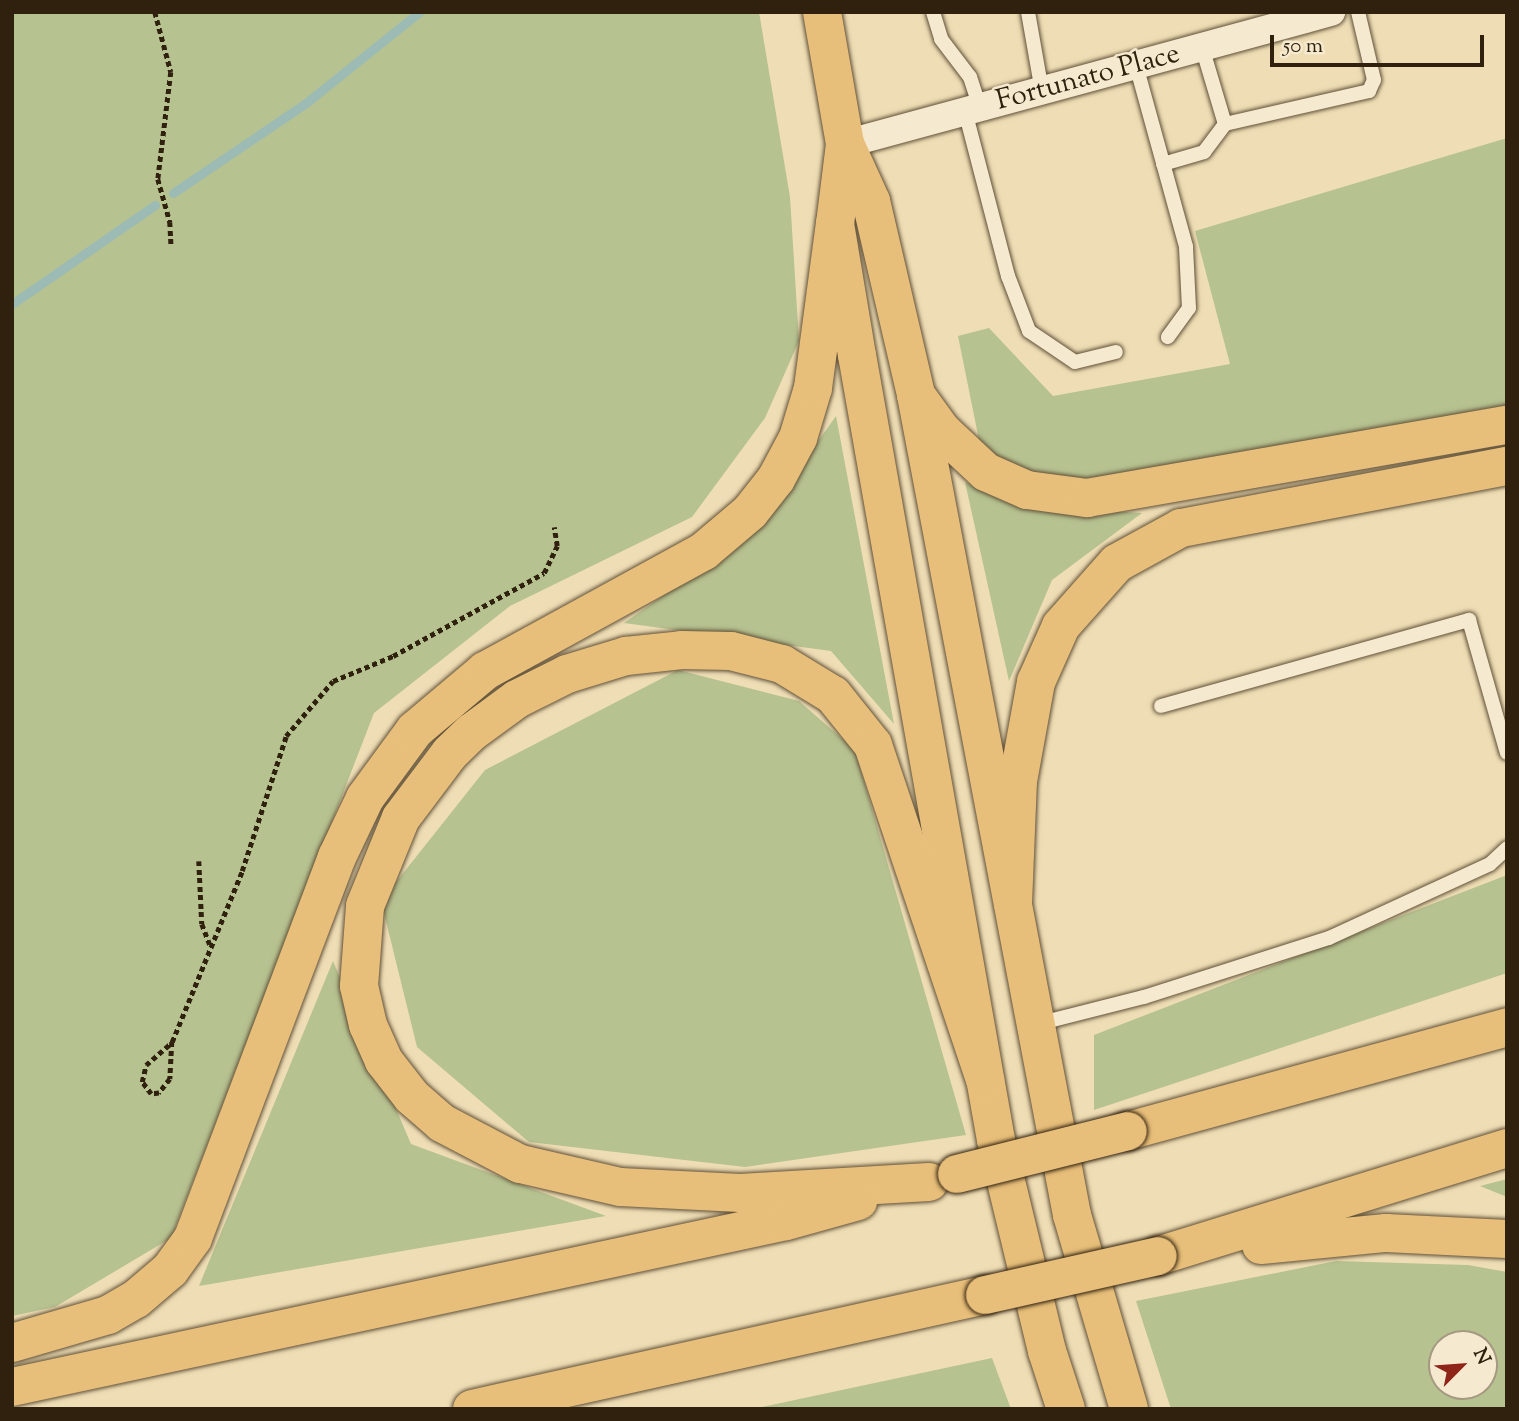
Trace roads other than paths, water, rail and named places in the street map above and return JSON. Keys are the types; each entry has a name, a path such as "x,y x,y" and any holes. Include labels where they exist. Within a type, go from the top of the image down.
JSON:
{"highway":[{"path":"822,12 845,144 871,201 916,395 1079,1244 1129,1409"},
{"path":"12,1343 108,1315 136,1299 170,1270 193,1238 337,857 365,798 415,730 485,671 723,537 776,479 798,438 813,388 845,144"},
{"path":"835,224 985,1080 1008,1194 1066,1409"},
{"path":"916,395 942,431 986,472 1027,490 1087,498 1507,425"},
{"path":"1013,904 1018,781 1035,682 1061,626 1117,563 1181,528 1507,467"},
{"path":"943,1178 740,1193 620,1187 520,1164 442,1123 412,1097 384,1061 368,1025 359,986 365,906 401,818 450,753 472,732 517,699 567,674 626,656 681,650 731,651 782,664 833,695 873,745 985,1080"},
{"path":"1285,1088 1507,1004"},
{"path":"12,1387 786,1221 1507,1027"},
{"path":"471,1409 1196,1247 1507,1148"},
{"path":"1196,1247 1386,1233 1507,1238"}],"street":[{"name":"Fortunato Place","path":"845,144 1331,12"}],"lane":[{"path":"933,12 940,39 970,77 972,110 1008,276 1029,331 1076,362 1116,352"},
{"path":"1028,12 1042,91"},
{"path":"1163,164 1204,152 1225,124 1369,91 1374,80 1358,12"},
{"path":"1202,47 1225,124"},
{"path":"1136,65 1186,247 1189,308 1168,337"},
{"path":"1161,706 1469,620 1507,752"},
{"path":"1035,1025 1144,997 1329,938 1490,864 1507,848"}],"waterway":[{"path":"173,193 306,103 419,12"},
{"path":"12,304 155,205"}]}
